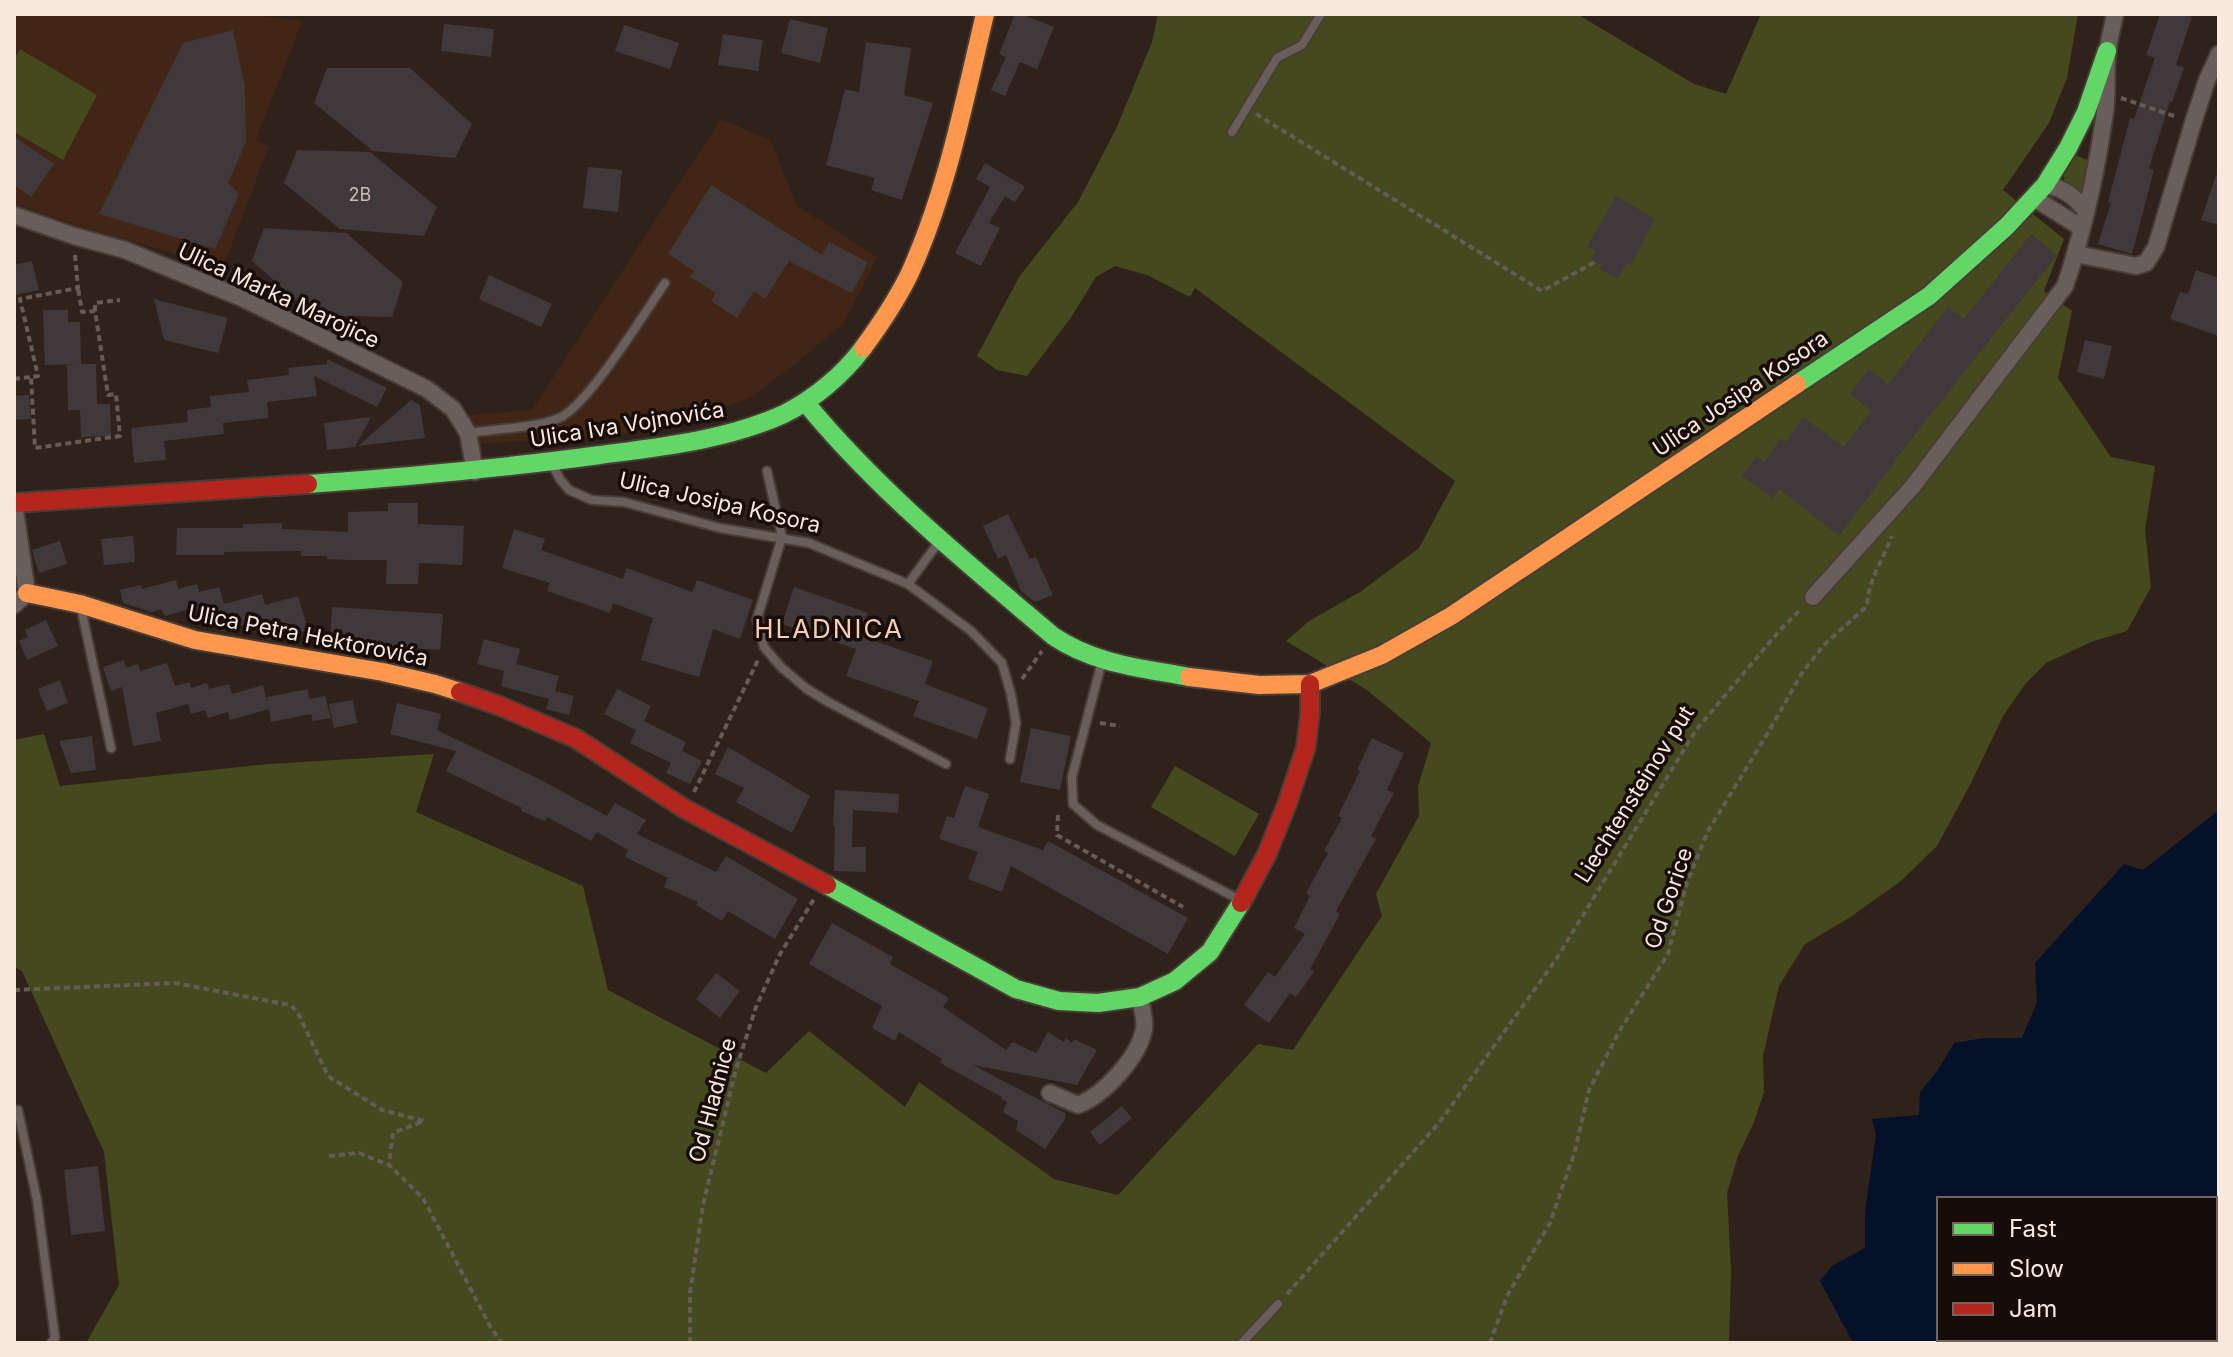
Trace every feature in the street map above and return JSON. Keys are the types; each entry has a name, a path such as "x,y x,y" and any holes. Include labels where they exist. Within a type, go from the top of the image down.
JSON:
{"street":[{"name":"Ulica Iva Vojnovića","path":"14,503 475,472 699,440 777,417 805,402 856,357 899,294 919,255 944,184 985,14"},
{"path":"1813,597 1923,474 2065,286 2086,211 2107,93 2107,51 2115,14"},
{"name":"Ulica Josipa Kosora","path":"805,402 827,429 940,541 1066,645 1102,661 1210,681 1259,685 1310,684 1382,655 1451,616 1929,296 1978,253 2040,191 2068,148 2086,112 2107,51"},
{"path":"2076,254 2136,266 2146,263 2156,247 2193,123 2219,54"},
{"path":"2040,191 2061,188 2069,192 2086,211"},
{"path":"2040,191 2082,228"},
{"name":"Ulica Marka Marojice","path":"14,215 125,250 242,298 427,389 453,409 468,433 475,472"},
{"name":"Ulica Petra Hektorovića","path":"14,503 21,599 80,604 195,640 383,672 435,684 500,706 575,738 685,809 824,883"},
{"path":"824,883 1016,989 1059,1001 1098,1003 1140,997 1175,981 1210,952 1243,901 1267,854 1301,766 1310,713 1310,684"},
{"path":"1050,1093 1078,1105 1090,1100 1114,1078 1134,1054 1145,1027 1140,997"}],"lane":[{"path":"1232,132 1277,58 1302,45 1321,14"},
{"path":"468,433 561,418 583,400 665,283"},
{"name":"Ulica Josipa Kosora","path":"552,462 569,490 592,500 624,502 720,528 809,543 908,584 971,631 1002,663 1016,723 1010,759"},
{"path":"767,471 782,537 757,619 764,647 781,667 807,689 946,764"},
{"path":"908,584 940,541"},
{"path":"80,604 111,748"},
{"path":"1102,661 1072,777 1073,804 1097,825 1243,901"},
{"path":"18,1110 37,1200 55,1338 51,1343"},
{"path":"1242,1343 1278,1304"}],"path":[{"path":"2107,93 2193,123"},
{"path":"1247,108 1542,291 1595,262"},
{"path":"74,236 82,312 95,311"},
{"path":"14,379 38,376 20,299 78,288"},
{"path":"31,377 35,448 120,436 116,394 108,395 95,311 95,303 120,300"},
{"name":"Od Gorice","path":"1490,1343 1507,1296 1550,1223 1575,1151 1589,1090 1620,1030 1668,954 1687,882 1708,831 1802,673 1824,645 1867,606 1871,582 1897,524"},
{"name":"Liechtensteinov put","path":"1278,1304 1439,1123 1555,961 1696,730 1780,630 1813,597"},
{"path":"1011,694 1053,636"},
{"path":"685,809 764,647"},
{"path":"1086,720 1120,726"},
{"path":"1058,815 1057,835 1183,907"},
{"name":"Od Hladnice","path":"690,1343 690,1293 703,1205 736,1069 756,1007 780,954 824,883"},
{"path":"14,990 175,983 290,1005 297,1011 328,1076 382,1110 424,1121 393,1133 389,1165"},
{"path":"329,1156 359,1153 389,1165 423,1198 490,1326 502,1343"}],"shaded area":[{"path":"14,14 249,14 302,21 256,140 269,146 223,268 70,223 14,203"},
{"path":"721,119 770,140 797,206 877,257 844,323 751,397 695,420 631,433 480,444 467,415 532,410"}],"green space":[{"path":"1158,14 1577,14 1694,84 1726,94 1761,14 2078,14 2067,78 2049,123 2003,190 2064,239 2044,291 2072,311 2058,378 2111,457 2155,466 2145,530 2151,587 2127,631 2091,642 2046,663 2026,683 2003,716 1937,846 1901,881 1849,918 1805,944 1779,986 1763,1056 1764,1092 1727,1193 1731,1271 1729,1343 86,1343 119,1285 104,1152 22,971 14,967 14,740 44,734 60,786 269,764 434,754 416,812 583,886 608,990 766,1073 809,1031 905,1107 919,1082 1054,1179 1118,1195 1258,1044 1293,1050 1382,916 1376,894 1419,816 1418,787 1431,743 1367,690 1286,641 1309,621 1360,592 1419,548 1455,481 1195,288 1190,297 1147,275 1115,266 1096,277 1072,316 1027,376 997,370 977,356 1019,277 1078,202 1116,129 1152,42"},
{"path":"20,49 97,95 63,160 14,132 14,60"},
{"path":"2075,155 2090,161 2081,193 2064,180 2064,172"},
{"path":"1175,766 1259,814 1235,856 1151,807"}],"water":[{"path":"2219,810 2219,1343 1853,1343 1820,1281 1832,1266 1865,1248 1865,1211 1876,1135 1872,1119 1919,1115 1920,1092 1954,1043 1984,1038 2022,1038 2037,1002 2035,963 2124,864 2143,870"}],"building":[{"path":"1015,14 1054,27 1037,69 1020,62 1005,96 991,90 1006,57 999,54"},
{"path":"2160,14 2192,17 2176,65 2184,68 2149,168 2154,170 2132,254 2098,244 2111,203 2108,202 2130,118 2134,119 2155,58 2146,55"},
{"path":"790,19 828,28 820,63 781,53"},
{"path":"444,24 494,29 491,57 441,51"},
{"path":"624,25 679,43 670,69 615,51"},
{"path":"233,30 245,87 246,142 228,183 239,194 215,249 99,214 183,43"},
{"path":"723,34 763,40 758,71 718,65"},
{"path":"866,42 911,48 904,95 933,103 902,200 871,190 875,178 826,165 845,89 859,92"},
{"path":"327,68 410,68 472,124 455,158 373,151 314,103"},
{"path":"14,136 54,164 31,197 14,185"},
{"path":"297,150 370,152 437,207 424,236 340,229 284,183"},
{"path":"985,163 1025,187 1015,202 1005,196 989,223 1000,228 981,266 955,253 990,187 976,179"},
{"path":"588,167 622,170 618,212 583,208"},
{"path":"2216,175 2219,176 2219,225 2201,220"},
{"path":"711,185 822,255 829,242 868,262 852,293 789,261 765,299 754,291 737,318 711,301 716,293 690,277 694,271 668,254"},
{"path":"1616,196 1655,219 1631,265 1627,263 1617,279 1600,269 1602,265 1591,260 1596,251 1587,247"},
{"path":"264,228 346,233 403,282 392,317 313,315 252,261"},
{"path":"2031,234 2057,255 1839,536 1779,489 1772,498 1742,476 1757,456 1764,462 1781,438 1786,442 1803,417 1844,447 1871,411 1850,394 1869,369 1888,384 1948,307 1964,319"},
{"path":"32,261 39,290 14,295 14,265"},
{"path":"2196,270 2219,278 2219,336 2170,319 2180,292 2188,294"},
{"path":"489,275 552,304 541,327 479,299"},
{"path":"154,299 228,318 218,353 164,340"},
{"path":"43,310 68,310 68,322 80,322 81,364 96,364 97,404 110,404 111,436 81,437 80,410 68,410 67,365 77,364 45,365"},
{"path":"2085,340 2112,346 2104,379 2077,372"},
{"path":"327,359 387,388 377,407 314,376 317,396 267,402 268,418 223,423 224,434 164,441 166,460 134,463 131,428 188,422 187,410 211,407 210,396 249,392 247,380 289,375 288,368 327,364"},
{"path":"29,395 31,419 14,420 14,396"},
{"path":"411,400 420,405 425,438 358,446"},
{"path":"371,417 355,447 327,450 324,423"},
{"path":"388,503 418,503 418,524 464,526 462,565 419,563 418,584 386,584 387,560 327,559 327,556 301,556 301,551 176,555 177,528 243,528 243,524 282,523 282,529 348,532 348,512 388,511"},
{"path":"1008,514 1030,559 1036,557 1053,595 1035,602 1021,591 1006,555 998,559 983,526"},
{"path":"514,529 545,539 541,550 623,579 627,568 692,592 697,580 753,600 740,639 713,629 699,677 641,660 653,618 613,603 610,613 547,591 550,583 502,568"},
{"path":"133,536 135,562 104,565 101,539"},
{"path":"60,541 67,564 39,573 32,550"},
{"path":"176,580 178,589 197,584 199,592 219,587 224,604 262,594 265,605 298,596 308,630 273,639 268,638 263,620 223,631 216,615 199,620 196,607 165,616 161,609 152,612 123,603 120,590 140,585 142,589"},
{"path":"794,587 868,613 860,636 933,661 925,684 988,708 977,739 913,716 919,701 846,676 856,649 782,624"},
{"path":"332,607 443,614 440,650 330,642"},
{"path":"46,620 58,646 27,660 19,641 28,637 25,630"},
{"path":"484,639 520,649 516,664 559,676 555,691 574,696 569,715 546,709 549,699 501,686 504,671 477,664"},
{"path":"124,660 126,668 138,664 140,671 167,663 175,686 189,682 191,688 207,683 209,689 229,684 232,694 263,685 268,706 267,697 308,689 309,699 325,696 331,718 313,721 311,714 271,722 269,709 230,720 228,712 208,718 205,710 191,714 188,704 156,713 161,741 133,746 122,687 111,691 103,667"},
{"path":"60,680 68,703 47,711 38,689"},
{"path":"617,689 651,706 644,721 686,742 682,751 702,761 690,784 666,773 671,763 630,743 636,730 604,714"},
{"path":"353,700 357,723 334,728 329,704"},
{"path":"397,703 441,714 437,730 607,816 615,803 646,820 637,834 716,872 726,856 798,899 775,939 728,911 722,921 696,905 698,902 664,887 668,878 625,857 628,850 597,832 591,841 547,817 545,821 521,811 522,808 446,771 456,751 390,734"},
{"path":"1031,728 1071,736 1060,790 1020,782"},
{"path":"92,736 96,770 71,773 59,741"},
{"path":"1372,738 1404,753 1387,790 1394,793 1371,836 1376,839 1336,911 1340,914 1310,969 1314,972 1296,997 1290,993 1269,1023 1244,1005 1268,972 1275,977 1305,934 1294,928 1310,896 1306,893 1328,853 1324,851 1342,818 1338,816"},
{"path":"728,747 810,796 792,833 736,802 744,788 715,774"},
{"path":"965,786 989,794 978,827 1043,850 1048,841 1188,918 1168,954 1011,866 1002,892 968,879 978,852 939,839 947,816 954,818"},
{"path":"835,790 899,794 898,813 853,810 852,847 866,847 866,872 834,871"},
{"path":"832,923 893,957 890,964 949,998 943,1007 1006,1050 1013,1042 1036,1053 1048,1032 1064,1042 1066,1038 1072,1043 1074,1039 1097,1050 1077,1085 973,1065 1065,1113 1065,1119 1045,1149 1016,1130 1018,1121 1003,1112 1007,1102 1002,1097 947,1067 940,1062 942,1059 899,1032 895,1041 872,1028 882,1006 809,964"},
{"path":"716,973 740,991 720,1018 696,999"},
{"path":"1122,1106 1132,1118 1100,1145 1090,1132"},
{"path":"98,1166 105,1231 71,1235 64,1170"}],"traffic: fast":[{"path":"1797,384 1929,296 2007,226 2045,185 2068,148 2086,112 2107,51"},
{"path":"308,484 527,464 646,449 717,436 762,423 795,408 837,377 863,348"},
{"path":"805,402 892,495 1053,636 1102,659 1189,677"},
{"path":"827,885 1016,989 1059,1001 1098,1003 1140,997 1175,981 1210,952 1241,903"}],"traffic: slow":[{"path":"863,348 909,275 934,212 985,14"},
{"path":"1189,677 1259,685 1310,684 1382,655 1451,616 1797,384"},
{"path":"27,593 80,604 195,640 383,672 460,692"}],"traffic: jam":[{"path":"14,503 308,484"},
{"path":"1241,903 1267,854 1306,747 1310,684"},
{"path":"460,692 575,738 685,809 827,885"}],"district":[{"name":"HLADNICA","path":"829,629"}]}
